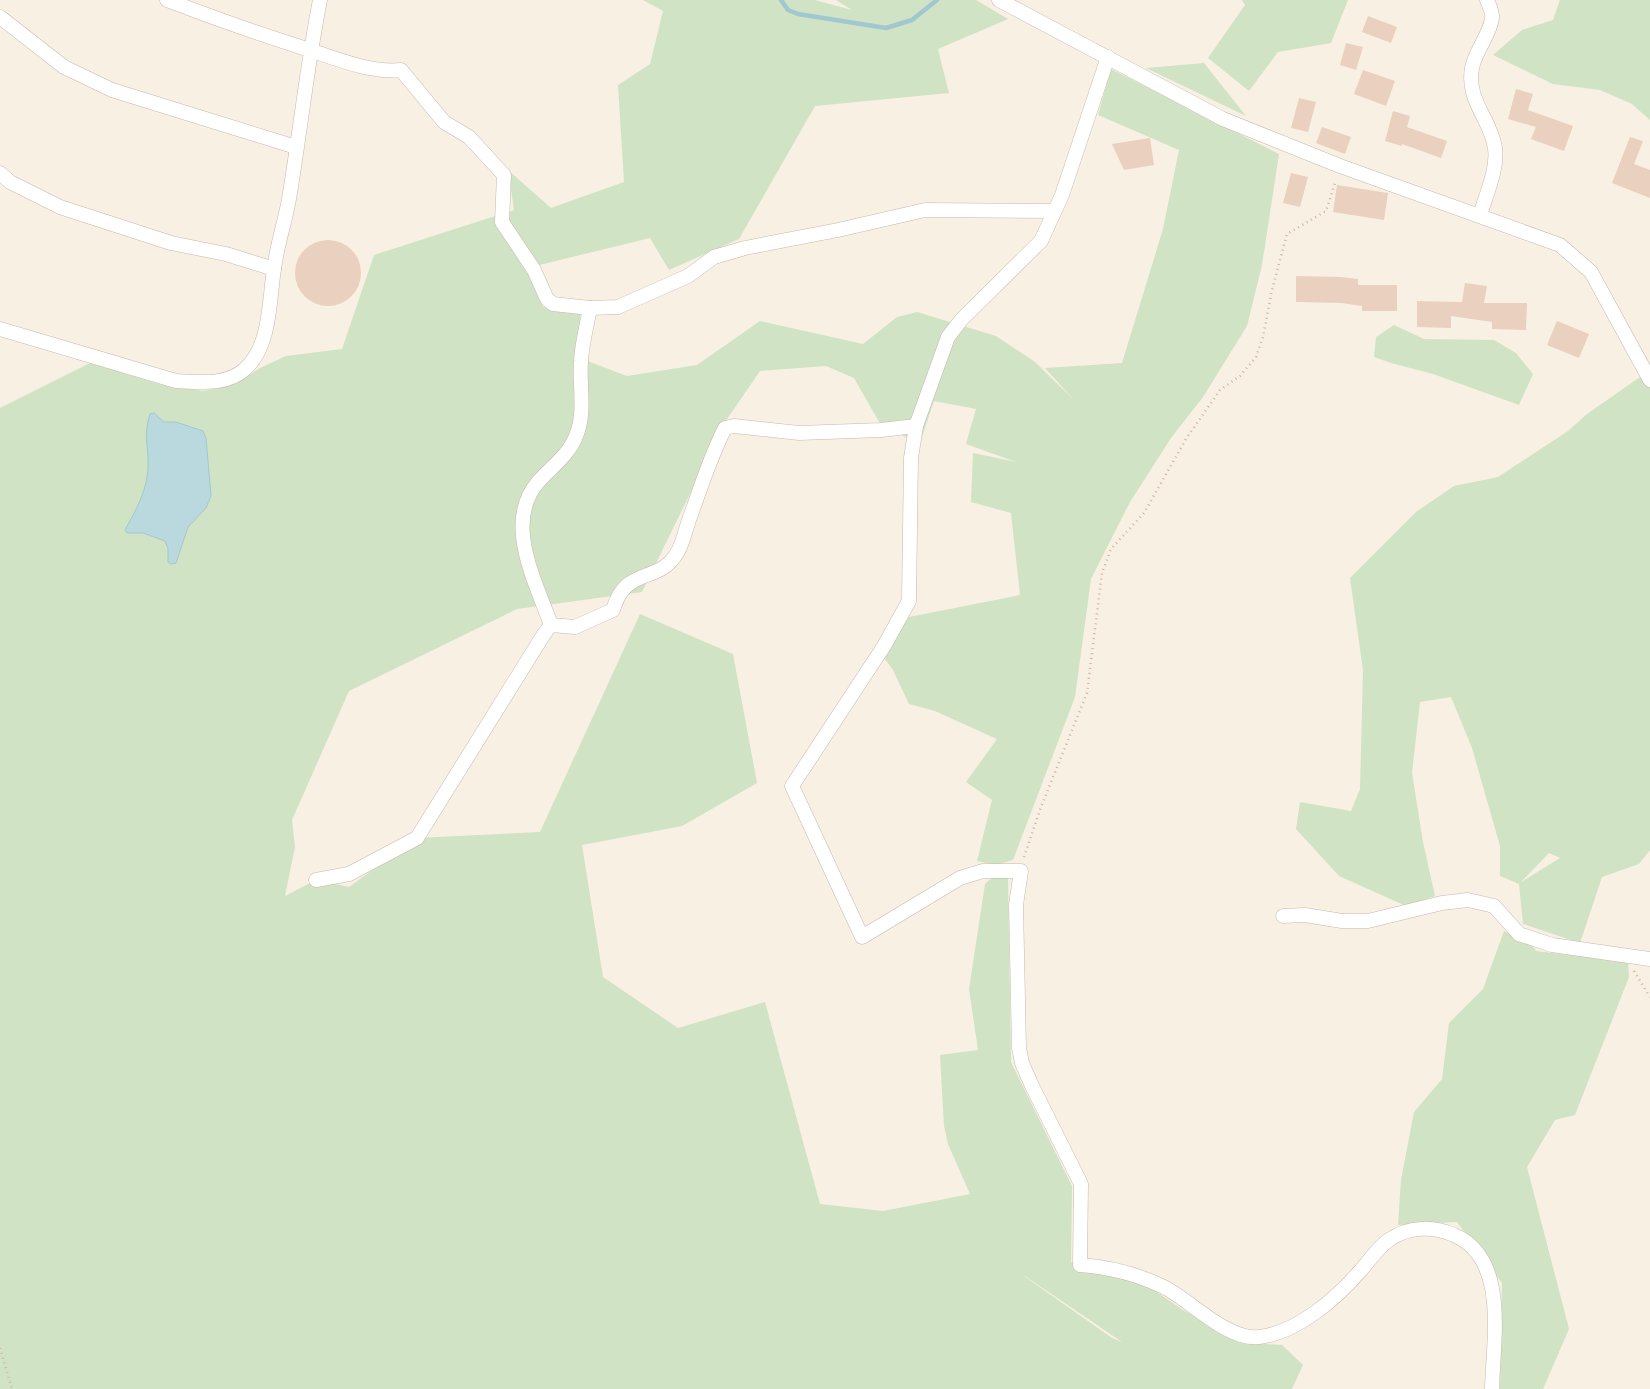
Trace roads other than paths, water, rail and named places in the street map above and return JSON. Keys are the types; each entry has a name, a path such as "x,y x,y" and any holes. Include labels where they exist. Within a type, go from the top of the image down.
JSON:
{"street":[{"path":"167,0 230,25 310,50 388,72 401,70 444,122 469,137 504,175 502,222 534,270 547,299 553,304 590,308 618,307 688,276 714,257 745,248 838,230 925,210 1054,210"},
{"path":"0,329 176,381 201,383 225,380 245,370 257,354 264,333 274,269 289,200 310,50 320,0"},
{"path":"999,0 1223,119 1340,166 1560,245 1591,272 1650,380"},
{"path":"1480,215 1494,165 1496,150 1490,128 1479,112 1472,92 1472,68 1492,17 1487,0"},
{"path":"0,17 64,66 112,90 296,147"},
{"path":"1108,57 1062,195 1040,241 962,319 948,337 916,426 911,458 909,601 884,646 792,786 862,937 960,878 983,871 1020,871 1016,905 1019,1048 1022,1063 1032,1086 1081,1184 1080,1265 1104,1267 1137,1276 1182,1297 1222,1326 1242,1335 1257,1338 1276,1334 1296,1325 1318,1310 1360,1272 1389,1240 1411,1230 1444,1230 1460,1237 1476,1251 1492,1277 1495,1297 1492,1389"},
{"path":"0,173 10,182 60,207 171,243 226,254 274,269"},
{"path":"551,625 524,546 521,525 524,504 537,484 568,452 576,437 582,419 581,359 590,308"},
{"path":"551,625 575,627 612,610 616,598 624,586 636,578 662,570 678,553 725,428 734,426 799,433 881,430 916,426"},
{"path":"316,880 349,874 417,838 551,625"},
{"path":"1282,916 1304,915 1342,922 1368,921 1442,903 1468,900 1494,906 1519,934 1552,945 1650,959"}],"water":[{"path":"154,413 164,422 176,422 203,431 206,438 211,496 206,508 188,527 176,563 171,564 168,562 168,548 165,541 143,533 127,533 125,530 137,508 146,485 148,468 147,428 150,414"}],"waterway":[{"path":"781,0 788,10 798,14 886,28 912,20 937,0"}]}
